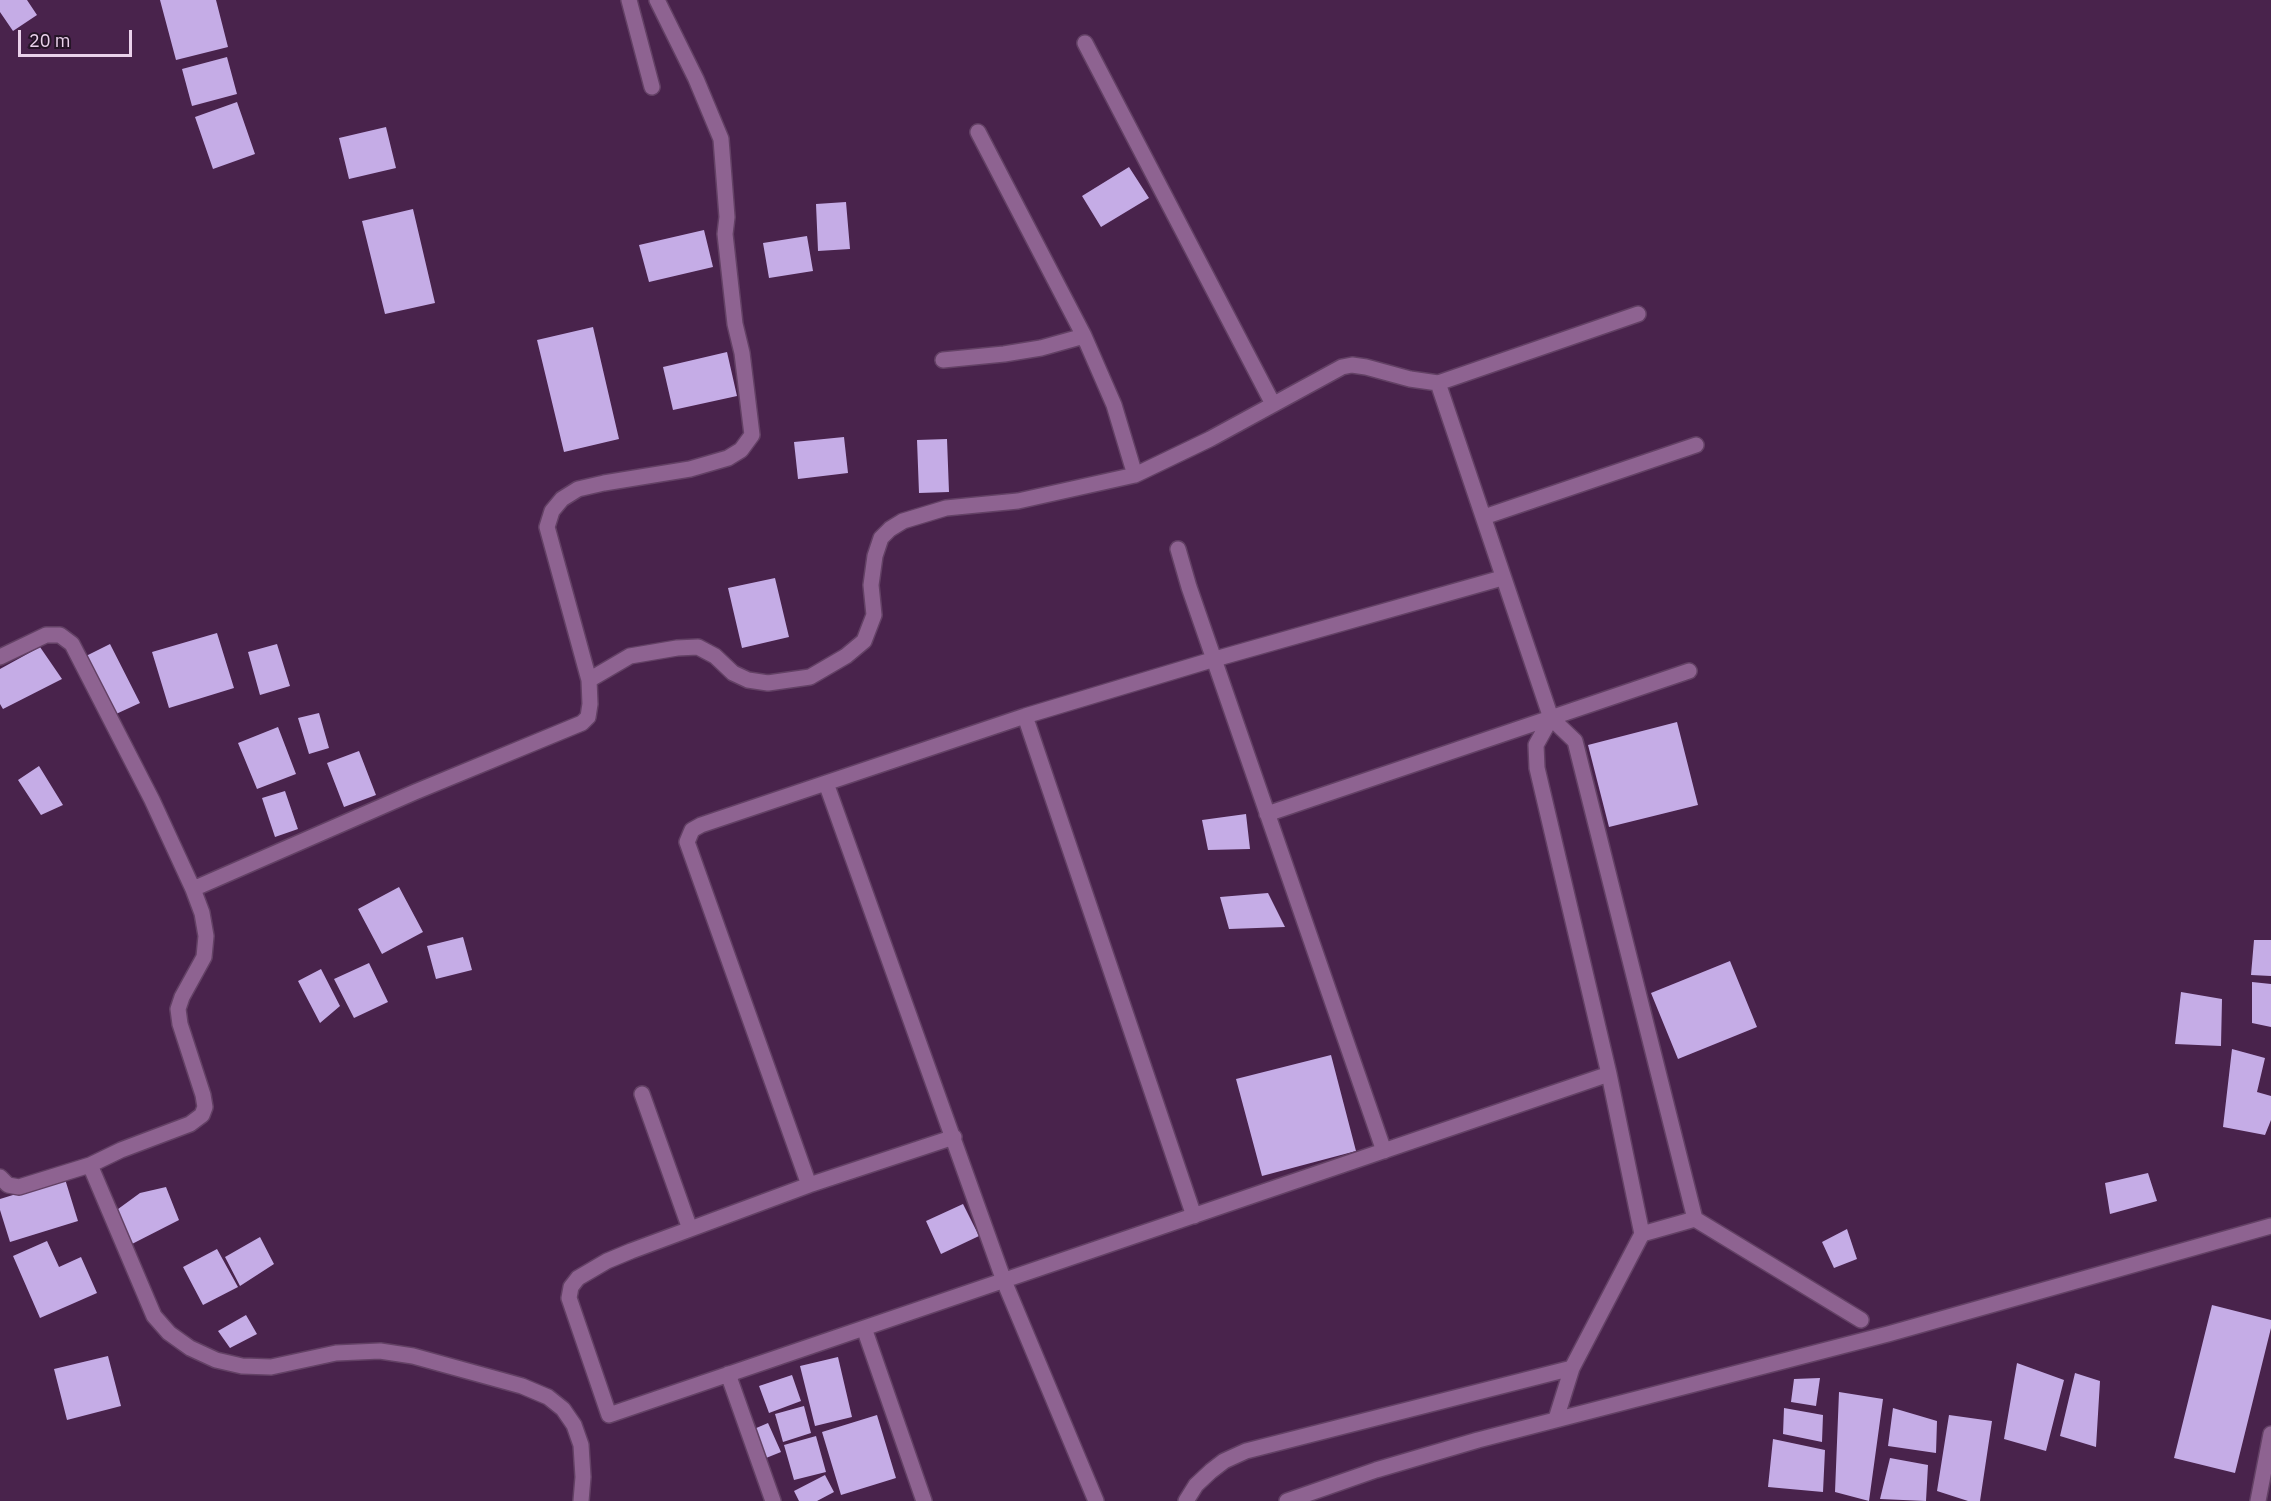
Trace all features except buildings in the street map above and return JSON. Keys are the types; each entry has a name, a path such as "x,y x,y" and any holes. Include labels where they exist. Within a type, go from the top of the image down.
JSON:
{"street":[{"path":"629,0 652,87"},
{"path":"193,889 582,723 588,717 589,680 547,527 552,511 562,499 578,489 690,469 728,458 741,450 752,435 742,353 735,324 725,234 727,217 721,140 696,79 657,0"},
{"path":"1084,43 1273,404"},
{"path":"978,132 1084,336 1114,405 1135,475"},
{"path":"589,680 630,656 698,647 715,656 733,673 748,680 768,683 810,677 846,656 864,641 874,615 871,585 875,556 881,538 903,521 946,508 1018,501 1135,475 1210,439 1342,367 1352,365 1366,367 1410,379 1438,383 1638,314"},
{"path":"944,360 1041,348 1084,336"},
{"path":"1438,383 1551,718 1575,741 1695,1219 1861,1320"},
{"path":"1484,517 1696,446"},
{"path":"1178,549 1384,1151"},
{"path":"810,1185 687,842 692,830 701,825 1025,716 1215,659 1502,578"},
{"path":"0,657 46,635 60,635 72,644 152,800 193,889 202,913 206,936 204,957 178,1009 180,1024 203,1095 205,1107 202,1115 190,1124 121,1150 90,1165 19,1187 5,1184 0,1178"},
{"path":"1267,814 1689,671"},
{"path":"1025,716 1194,1216"},
{"path":"1551,718 1536,745 1537,768 1610,1074 1642,1234 1572,1368 1556,1419"},
{"path":"826,783 1004,1281 1096,1501"},
{"path":"954,1137 810,1185 690,1229 607,1261 578,1278 571,1287 569,1298 573,1316 609,1415 1610,1074"},
{"path":"642,1094 690,1229"},
{"path":"90,1165 154,1316 169,1333 190,1348 216,1360 242,1366 271,1367 336,1353 380,1352 413,1356 522,1386 548,1397 563,1409 574,1425 581,1444 583,1477 581,1501"},
{"path":"1642,1234 1695,1219"},
{"path":"1287,1501 1376,1470 1556,1419 1888,1334 2271,1226"},
{"path":"864,1328 924,1501"},
{"path":"1186,1501 1196,1485 1211,1471 1224,1461 1246,1451 1572,1368"},
{"path":"728,1374 772,1501"},
{"path":"2258,1501 2271,1434"}]}
